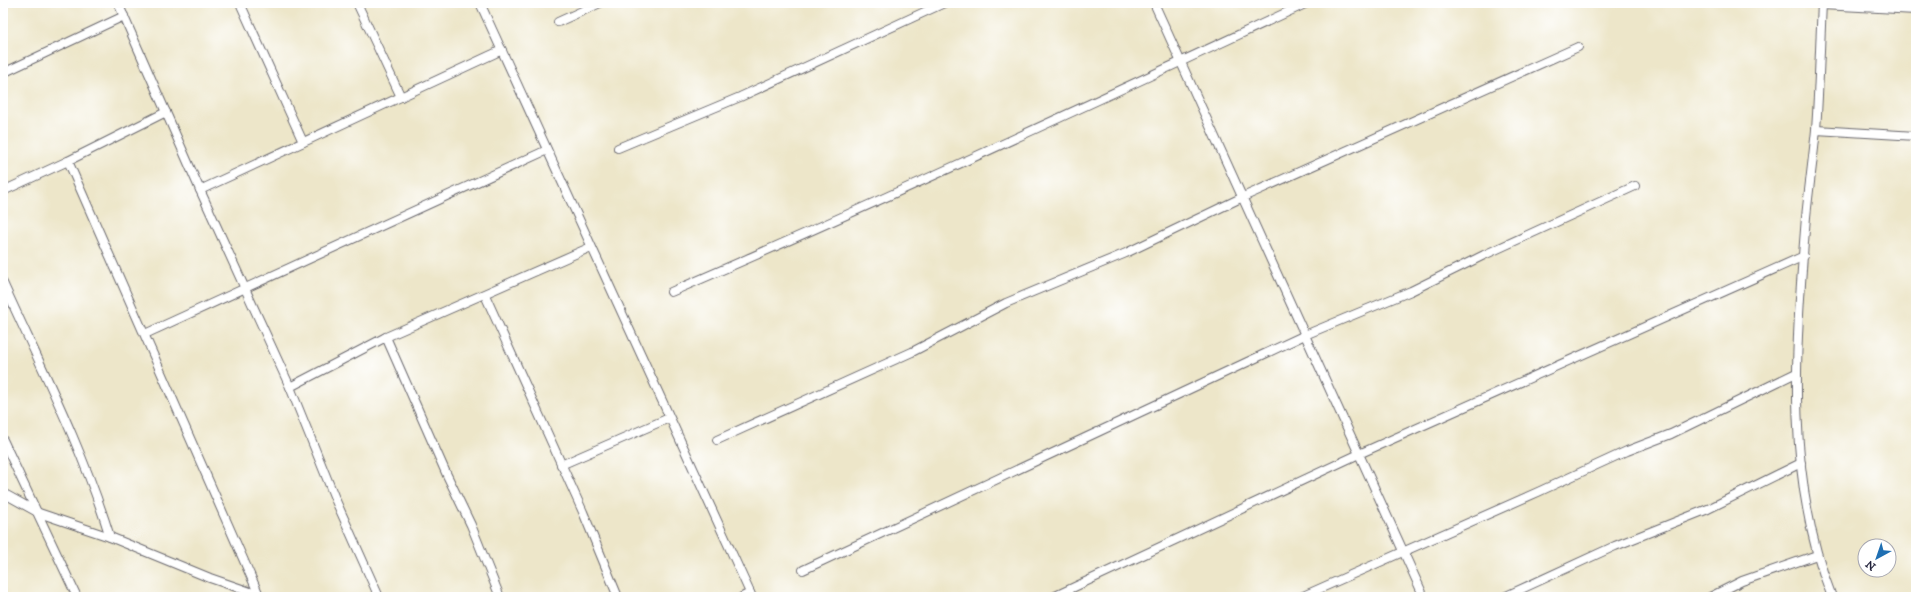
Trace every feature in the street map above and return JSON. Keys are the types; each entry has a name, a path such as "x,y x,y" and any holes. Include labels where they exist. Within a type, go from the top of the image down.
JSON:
{"street":[{"path":"118,3 200,190 290,387 336,501 379,597"},
{"path":"240,3 303,142"},
{"path":"357,3 401,97"},
{"path":"480,3 669,418 748,596"},
{"path":"558,22 600,3"},
{"path":"618,148 740,97 944,3"},
{"path":"1154,3 1424,597"},
{"path":"671,292 1019,137 1108,94 1181,62 1307,3"},
{"path":"1832,597 1811,530 1801,463 1796,373 1804,256 1816,130 1822,4 1916,10"},
{"path":"3,73 124,16"},
{"path":"717,440 878,368 1006,303 1126,252 1243,197 1578,47"},
{"path":"200,190 502,50"},
{"path":"3,190 68,161 166,112"},
{"path":"1816,130 1916,136"},
{"path":"145,334 547,150"},
{"path":"68,161 262,596"},
{"path":"803,570 1306,335 1411,290 1635,186"},
{"path":"290,387 386,338 591,247"},
{"path":"1053,597 1359,454 1804,256"},
{"path":"3,283 58,404 96,493 110,537"},
{"path":"485,294 618,597"},
{"path":"386,338 446,473 471,525 500,597"},
{"path":"1301,597 1627,451 1672,434 1796,373"},
{"path":"561,465 669,418"},
{"path":"3,440 39,513 75,596"},
{"path":"1504,597 1615,546 1708,508 1801,463"},
{"path":"3,492 39,513 110,537 210,578 262,596"},
{"path":"1710,597 1742,582 1818,555"}]}
